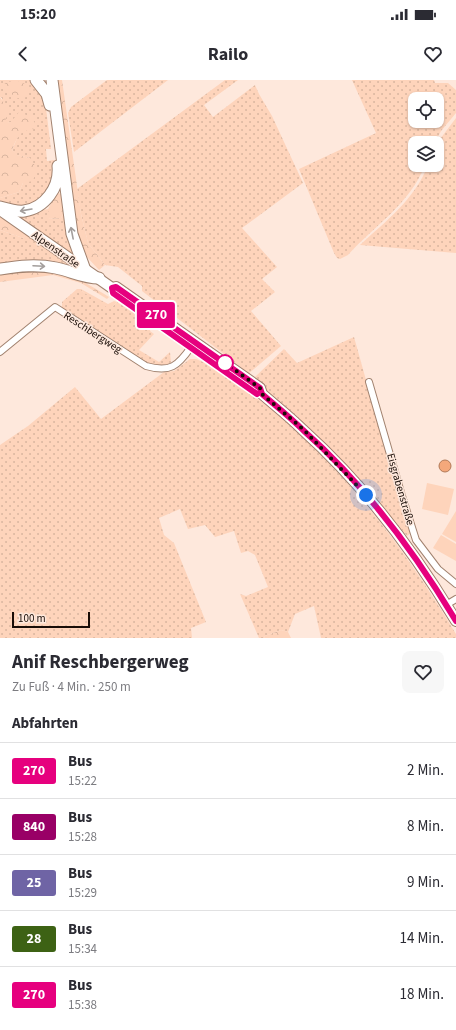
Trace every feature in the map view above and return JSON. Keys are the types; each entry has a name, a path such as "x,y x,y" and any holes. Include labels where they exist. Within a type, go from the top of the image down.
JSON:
{"highway":[{"path":"0,207 23,212 38,207 49,197 56,184 58,170 50,102 43,87 36,80"},
{"path":"52,80 72,234 85,270"},
{"path":"0,269 40,266 57,268 86,278 99,278"}],"main road":[{"name":"Alpenstraße","path":"0,210 85,270 99,278 112,288 113,293 257,394 262,394"},
{"name":"Alpenstraße","path":"112,288 116,287 260,388 262,394 304,430 374,505 425,572 456,621"}],"street":[{"name":"Reschbergweg","path":"0,352 55,307 146,366 158,369 179,364 191,347"},
{"name":"Eisgrabenstraße","path":"369,382 416,540 438,569 456,584"},
{"path":"446,605 456,599"}],"green space":[{"path":"0,80 31,80 45,100 51,149 46,149 47,161 54,160 53,173 51,184 47,193 41,200 33,205 24,207 13,206 0,202 0,198 19,192 30,158 16,155 12,150 18,136 23,131 11,122 4,124 2,98 0,97"},
{"path":"16,80 25,84 30,91 27,97 12,99 12,94 3,88 5,83"},
{"path":"57,80 62,80 81,214 88,243 105,265 99,270 86,256 78,240"},
{"path":"107,80 168,80 74,152 68,113 71,107"},
{"path":"225,80 238,80 204,105 213,117 255,85 272,116 303,183 242,228 277,267 262,279 275,292 251,311 281,346 247,375 242,368 142,291 142,286 118,267 105,265 88,243 77,189"},
{"path":"352,80 434,80 435,83 448,83 456,90 456,113 444,127 444,92 408,92 408,128 444,128 438,136 408,136 408,172 422,172 418,179 401,203 348,255 340,259 337,258 334,253 299,169 376,133"},
{"path":"0,97 8,109 5,123 11,122 19,112 31,117 35,123 33,129 25,131 19,136 12,150 17,155 30,158 34,164 35,175 33,181 23,183 19,192 0,198"},
{"path":"456,118 456,253 360,245 390,218 408,199 424,172 444,172 444,136 442,136"},
{"path":"57,193 62,194 64,212 61,218 48,219 48,209"},
{"path":"48,209 48,219 61,218 64,212 76,257 14,213 27,213"},
{"path":"0,217 26,234 23,238 0,230"},
{"path":"0,230 23,238 26,234 81,272 0,266"},
{"path":"39,270 76,279 109,297 107,299 81,283 53,275 0,282 0,273"},
{"path":"77,289 81,289 83,292 112,307 117,302 152,325 150,331 154,334 139,350 159,362 170,352 171,363 155,365 140,360 62,308 62,302"},
{"path":"81,289 108,304 114,301 117,302 112,307 108,308 83,292"},
{"path":"354,337 397,491 411,533 407,536 334,454 315,435 254,381 255,377 284,349 297,363"},
{"path":"190,359 196,359 203,362 272,410 334,468 354,490 408,560 456,634 456,638 321,638 314,606 295,614 288,632 281,630 265,636 264,638 259,638 240,594 246,596 268,587 255,555 248,551 241,553 234,531 215,537 205,525 188,529 180,509 159,518 164,535 174,543 206,622 191,628 192,638 0,638 0,445 28,426 75,387 101,419 164,372 174,371"},
{"path":"427,483 454,489 448,515 422,509"},
{"path":"456,511 456,542 442,534"},
{"path":"441,535 456,544 456,561 433,548"},
{"path":"281,630 288,632 291,638 264,638 265,636"}],"shaded area":[{"path":"443,460 447,460 451,466 447,472 443,472 439,468 439,464"}],"bus line":[{"name":"270","path":"257,394 166,328 113,293 112,288 116,287 260,388 262,394 304,430 374,505 425,572 456,621"}],"route":[{"path":"225,363 260,388 262,394 304,430 366,495"}]}
